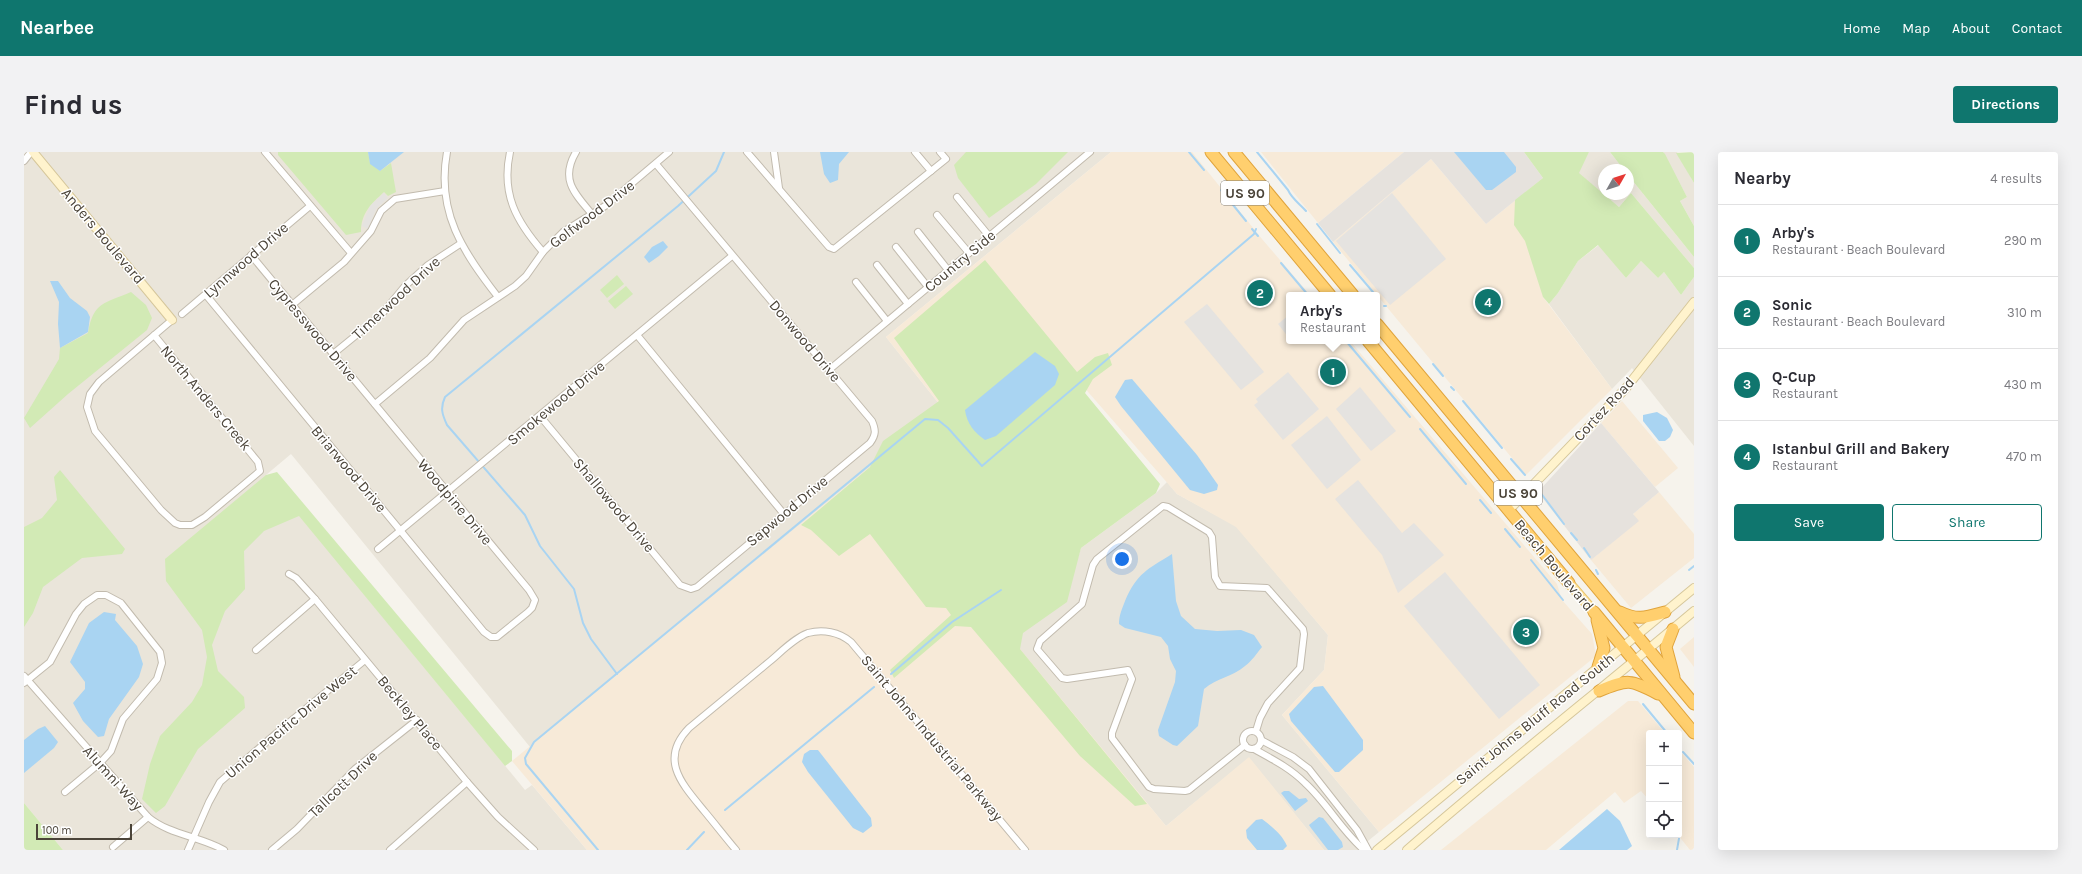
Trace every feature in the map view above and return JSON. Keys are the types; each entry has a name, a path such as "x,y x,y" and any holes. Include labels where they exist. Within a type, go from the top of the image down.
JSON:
{"highway":[{"name":"US 90","path":"1211,152 1328,292"},
{"name":"US 90","path":"1234,152 1351,292"},
{"name":"US 90","path":"1380,328 1694,704"},
{"name":"Beach Boulevard","path":"1371,344 1570,583"},
{"path":"1615,610 1631,618 1665,612"},
{"name":"Beach Boulevard","path":"1594,612 1694,733"},
{"path":"1594,612 1604,648 1598,667"},
{"path":"1673,629 1666,647 1675,681"},
{"path":"1599,691 1620,682 1630,681 1638,683 1664,697"}],"main road":[{"name":"Anders Boulevard","path":"32,152 172,320"},
{"name":"Cortez Road","path":"1509,510 1626,388 1694,302"},
{"name":"Beach Boulevard","path":"1570,583 1594,612"},
{"name":"Saint Johns Bluff Road South","path":"1377,850 1694,588"},
{"name":"Saint Johns Bluff Road South","path":"1408,850 1509,762 1635,662 1694,611"}],"street":[{"path":"24,161 32,152"},
{"path":"265,152 351,253"},
{"path":"447,152 445,191 460,244 498,297"},
{"path":"510,152 507,176 509,195 513,208 520,224 543,252"},
{"path":"576,152 571,162 569,181 576,196 592,214"},
{"name":"Golfwood Drive","path":"375,404 430,358 464,320 515,286 526,276 543,252 563,232 605,206 669,152"},
{"path":"747,152 829,247 834,249 946,159 940,152"},
{"path":"774,152 780,190"},
{"path":"915,152 931,171"},
{"name":"Country Side","path":"829,370 1090,152"},
{"name":"Donwood Drive","path":"656,164 829,370 872,422 875,428"},
{"path":"292,305 344,262 371,231 381,211 395,199 445,191"},
{"path":"957,197 989,236"},
{"name":"Lynnwood Drive","path":"182,314 310,206"},
{"path":"937,215 969,253"},
{"path":"918,232 948,270"},
{"name":"Timerwood Drive","path":"333,354 382,315 405,286 428,265 460,244"},
{"path":"896,247 928,287"},
{"name":"Cypresswood Drive","path":"251,255 375,404"},
{"name":"Smokewood Drive","path":"378,549 732,256"},
{"path":"877,266 908,304"},
{"path":"856,282 887,321"},
{"name":"Briarwood Drive","path":"206,295 484,632 491,637 497,637"},
{"path":"154,335 172,320"},
{"name":"North Anders Creek","path":"154,335 258,462 260,471 205,517 192,525 175,523 161,510 95,431 87,407 87,401 99,382 154,335"},
{"path":"637,335 784,514"},
{"name":"Woodpine Drive","path":"375,404 529,590 535,600 532,608 528,612 497,637"},
{"name":"Shallowood Drive","path":"540,416 680,585 691,589"},
{"name":"Sapwood Drive","path":"691,589 697,587 870,443 874,437 875,428"},
{"path":"1245,745 1189,790 1154,789 1149,787 1112,738 1112,733 1132,679 1128,670 1067,679 1062,678 1037,649 1040,641 1082,604 1093,565 1098,559 1163,506 1175,511 1209,532 1212,537 1215,577 1220,586 1267,588 1303,629 1304,634 1300,668 1268,703 1260,718 1256,731"},
{"name":"Beckley Place","path":"289,574 296,578 315,599 467,782 498,817 534,850"},
{"path":"25,680 50,662 76,614 84,604 97,595 106,595 115,598 129,611 154,642 160,652 162,663 157,679 123,719 114,747 100,763 65,792"},
{"path":"256,650 315,599"},
{"name":"Saint Johns Industrial Parkway","path":"736,850 679,779 674,759 678,743 689,728 782,651 808,633 833,632 847,638 859,650 1025,850"},
{"name":"Union Pacific Drive West","path":"188,850 209,802 220,782 230,772 365,660"},
{"name":"Alumni Way","path":"25,680 148,817 168,830 211,843 224,850"},
{"name":"Tallcott Drive","path":"272,850 297,829 355,770 417,720"},
{"path":"1254,748 1259,746 1261,740 1260,735 1256,731 1250,731 1245,734 1243,739 1245,745 1249,748 1254,748 1289,769 1306,783 1354,842 1364,850"},
{"path":"1261,740 1293,757 1309,769 1357,830 1368,850"},
{"path":"390,850 467,782"},
{"path":"112,847 148,817"}],"shaded area":[{"path":"24,152 1111,152 886,337 944,410 870,467 530,747 291,454 266,475 525,790 532,785 587,850 63,850 24,803"},
{"path":"1111,152 1192,152 1262,239 1307,292 1286,292 1286,344 1353,344 1557,584 1562,600 1592,634 1596,656 1379,832 1282,715 1324,670 1328,635 1236,527 1177,494 1082,385 944,410 886,337"},
{"path":"1261,152 1404,152 1318,223"},
{"path":"1404,152 1524,152 1543,178 1486,224 1431,159 1333,242 1318,223"},
{"path":"1589,152 1610,152 1619,164 1598,164 1598,190 1578,173"},
{"path":"1663,152 1677,152 1694,183 1694,226 1680,201 1687,197"},
{"path":"1431,159 1486,224 1543,178 1543,297 1612,389 1526,475 1380,299 1380,292 1374,292 1333,242"},
{"path":"1634,182 1694,257 1694,268 1634,197"},
{"path":"384,193 388,198 376,209 368,229 362,226 370,206"},
{"path":"1392,193 1446,259 1390,305 1336,241"},
{"path":"1611,200 1625,200 1619,207"},
{"path":"1599,245 1626,278 1641,261 1658,278 1664,272 1681,295 1694,277 1694,446 1632,368 1612,389 1549,304 1558,293 1578,261"},
{"path":"1207,304 1264,372 1241,390 1184,322"},
{"path":"1286,317 1286,334 1278,324"},
{"path":"1288,372 1319,409 1283,440 1254,405 1258,402 1256,399"},
{"path":"1360,387 1396,431 1371,451 1336,409"},
{"path":"1622,401 1678,468 1655,487 1601,423"},
{"path":"1327,416 1361,460 1327,489 1291,445"},
{"path":"1601,423 1659,492 1633,514 1639,521 1591,560 1538,492"},
{"path":"870,467 1166,826 1249,757 1324,850 587,850 512,761"},
{"path":"1358,480 1402,533 1414,523 1444,555 1398,593 1382,555 1335,499"},
{"path":"1167,482 1177,494 1236,526 1328,635 1324,670 1282,715 1379,832 1357,850 1324,850 1249,758 1166,826 1013,641 1076,564 1081,548 1156,493"},
{"path":"1659,492 1694,534 1694,558 1631,608 1591,560 1638,521 1633,514"},
{"path":"1445,572 1540,685 1499,719 1404,606"},
{"path":"1694,637 1694,667 1680,649"},
{"path":"1628,701 1638,701 1662,730 1646,730 1646,797 1641,791 1624,803 1615,792 1546,850 1441,850"},
{"path":"1682,753 1694,767 1694,850 1690,850 1680,838 1682,838"}],"green space":[{"path":"278,152 368,152 370,163 380,171 391,163 396,192 388,196 384,192 371,205 365,214 361,225 361,232 346,235 278,155"},
{"path":"966,152 1068,152 1036,184 989,218 958,178 954,165"},
{"path":"1524,152 1589,152 1579,173 1598,189 1598,200 1611,200 1619,207 1625,200 1634,200 1634,197 1694,268 1694,277 1681,295 1664,272 1658,278 1641,261 1626,278 1598,245 1578,261 1558,293 1549,304 1543,297 1525,241 1514,225 1515,200 1543,178"},
{"path":"1610,152 1663,152 1665,154 1687,197 1680,201 1694,226 1694,257 1634,182 1634,164 1619,164"},
{"path":"1694,152 1694,183 1676,153"},
{"path":"985,260 1077,372 1095,357 1108,353 1112,365 1093,379 1085,393 1160,484 1156,493 1081,548 1067,602 1023,633 1020,649 1147,804 1135,806 1080,756 971,627 955,626 894,678 890,670 951,615 946,608 926,607 870,534 839,556 811,530 801,525 870,467 883,441 939,401 894,338"},
{"path":"617,275 624,284 607,298 600,290"},
{"path":"626,286 633,294 615,309 608,301"},
{"path":"131,292 146,305 152,318 147,330 68,394 30,428 24,418 59,359 60,348 88,333 93,315 102,305"},
{"path":"60,470 125,549 122,554 82,558 43,587 33,613 24,627 24,527 42,518 57,500 54,477"},
{"path":"277,472 512,751 512,761 505,766 299,516 264,531 244,551 245,589 225,611 212,645 218,671 244,697 245,708 198,749 165,806 156,813 142,799 150,764 160,736 192,702 202,685 207,657 202,630 166,581 165,559 266,475"},
{"path":"24,803 63,850 24,850"}],"water":[{"path":"368,152 404,152 380,171 370,164"},
{"path":"820,152 849,152 839,164 838,180 830,183 824,174"},
{"path":"1454,152 1504,152 1516,167 1516,172 1492,190 1486,190"},
{"path":"663,241 668,247 649,263 644,257 652,247"},
{"path":"50,281 58,281 70,298 87,311 90,317 88,332 60,348 58,324 59,302"},
{"path":"1035,352 1055,366 1059,374 1055,385 996,436 985,440 972,427 967,419 965,410"},
{"path":"1132,379 1197,455 1218,485 1217,490 1204,494 1190,490 1121,406 1115,397 1125,380"},
{"path":"1657,412 1667,418 1673,430 1670,437 1665,441 1659,441 1643,421 1643,415"},
{"path":"1172,554 1176,601 1181,616 1195,629 1217,631 1241,630 1254,635 1262,647 1250,662 1240,670 1214,682 1204,689 1198,726 1177,746 1159,736 1158,730 1175,682 1176,671 1170,659 1168,646 1161,637 1125,628 1119,624 1123,607 1134,584 1150,568"},
{"path":"104,612 116,614 115,620 137,646 143,664 139,677 109,719 104,736 98,737 83,721 73,703 85,689 85,682 70,662 89,623"},
{"path":"1323,686 1363,740 1363,750 1339,772 1335,772 1291,721 1289,714 1314,687"},
{"path":"45,726 58,742 54,748 24,773 24,740 38,729"},
{"path":"810,750 818,750 871,818 872,826 863,833 853,828 808,772 802,762 804,754"},
{"path":"1284,791 1289,791 1299,799 1306,798 1308,801 1295,811 1281,793"},
{"path":"1607,809 1620,821 1632,846 1627,850 1559,850"},
{"path":"1319,817 1323,818 1342,842 1343,847 1338,850 1328,850 1309,825"},
{"path":"1262,819 1282,838 1287,846 1283,850 1257,850 1247,838 1246,830 1256,820"}],"waterway":[{"path":"617,674 591,639 583,623 574,589 540,546 525,515 447,425 443,414 442,404 445,397 678,206 716,171 724,152"},
{"path":"1189,152 1204,170"},
{"path":"1257,152 1306,211"},
{"path":"1221,190 1246,221"},
{"path":"1317,224 1340,253"},
{"path":"1252,229 1258,236"},
{"path":"598,850 526,764 525,758 534,742 925,419 938,420 948,428 982,466 1254,234 1256,229"},
{"path":"1281,263 1305,292"},
{"path":"1350,265 1373,292"},
{"path":"1349,344 1410,417"},
{"path":"1433,364 1443,376"},
{"path":"1451,387 1454,390"},
{"path":"1463,401 1502,448"},
{"path":"1420,429 1466,484"},
{"path":"1511,459 1525,475"},
{"path":"1540,492 1564,524"},
{"path":"1480,500 1491,513"},
{"path":"1505,529 1520,547"},
{"path":"1571,533 1577,540"},
{"path":"1584,548 1590,557"},
{"path":"1531,560 1563,600"},
{"path":"1689,570 1694,566"},
{"path":"1596,570 1598,574"},
{"path":"891,674 952,622 1001,590"},
{"path":"725,810 874,687"},
{"path":"1643,704 1665,730"},
{"path":"1683,752 1694,764"},
{"path":"687,850 704,832"},
{"path":"1677,850 1679,838"}],"place":[{"name":"Sonic","path":"1260,293"},
{"name":"Istanbul Grill and Bakery","path":"1488,302"},
{"name":"Arby's","path":"1333,372"},
{"name":"Q-Cup","path":"1526,632"}]}
